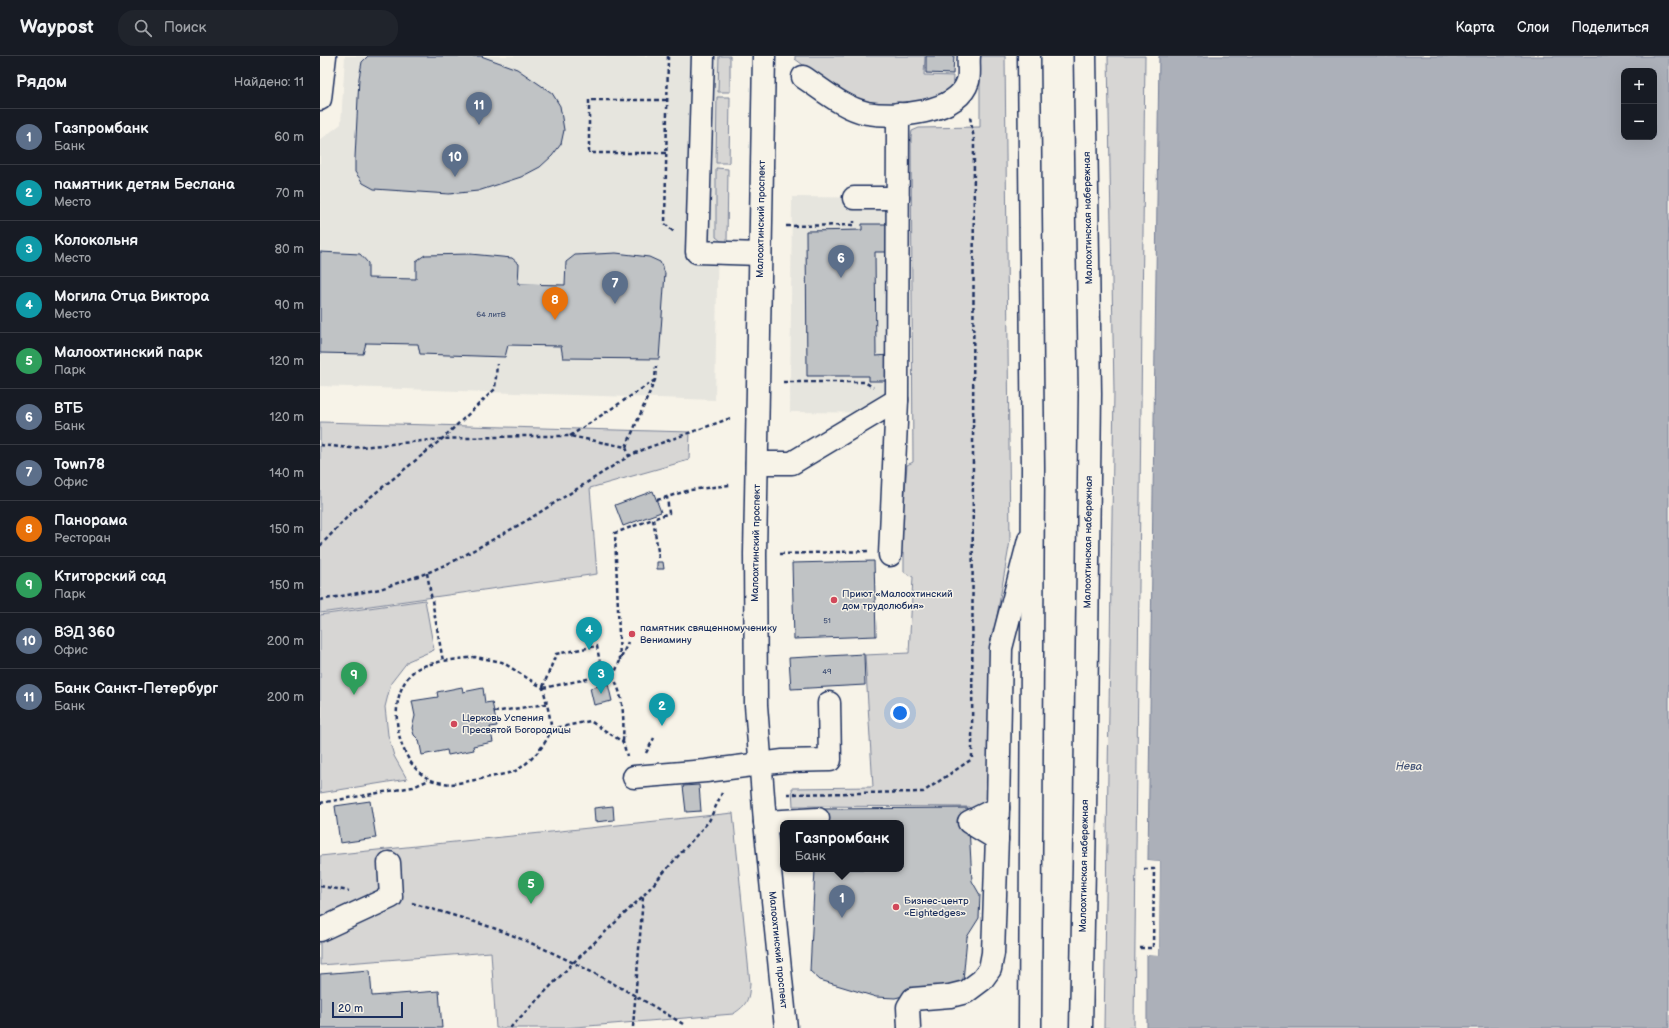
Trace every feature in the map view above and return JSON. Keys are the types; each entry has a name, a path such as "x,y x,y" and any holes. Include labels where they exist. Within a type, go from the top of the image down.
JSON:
{"main road":[{"path":"320,99 325,56"},
{"path":"703,56 697,252 760,254"},
{"name":"Малоохтинский проспект","path":"764,56 755,616 756,705 765,822 777,868 786,1028"},
{"path":"803,77 843,104 867,113 898,114 930,111 948,104 960,94 968,80 968,56"},
{"path":"1029,56 1033,452 1030,1028"},
{"name":"Малоохтинская набережная","path":"1081,1028 1090,394 1085,56"},
{"path":"890,552 897,400 898,114"},
{"path":"854,198 898,198"},
{"path":"757,463 792,462 897,400"},
{"path":"909,1028 908,1007 913,999 950,996 966,992 982,980 990,969 993,953 997,839 1001,648 1032,529"},
{"path":"634,777 735,768 783,761 830,760 829,703"},
{"path":"800,820 818,819"},
{"path":"765,822 780,821"},
{"path":"320,930 391,897 389,863"}],"path":[{"path":"668,56 665,224 697,252"},
{"path":"787,794 923,792 972,759 974,138 968,109 960,94"},
{"path":"666,153 589,153 589,100 668,100"},
{"path":"786,226 854,225 854,198"},
{"path":"320,546 352,512 442,439 495,389 496,364"},
{"path":"629,456 626,448 655,380 656,366"},
{"path":"570,436 655,380"},
{"path":"783,382 864,382"},
{"path":"320,600 380,589 427,573 456,560 526,521 629,456 647,448 731,418"},
{"path":"320,445 351,448 442,439 570,436 626,448"},
{"path":"657,500 690,490 730,484"},
{"path":"620,660 615,533 669,513 667,497"},
{"path":"653,519 659,558"},
{"path":"780,554 890,552"},
{"path":"427,573 443,661"},
{"path":"613,677 628,642"},
{"path":"602,676 597,646 556,654 543,688 551,729 542,746 529,761 513,772 451,784 430,780 414,768 404,753 398,731 397,706 403,684 417,669 443,661 475,657 502,662 543,688 602,676 613,677"},
{"path":"613,677 618,685 624,723 623,742 634,777"},
{"path":"494,712 546,704"},
{"path":"551,729 590,721 623,742"},
{"path":"510,1028 574,962 643,896 709,821 735,768"},
{"path":"320,802 412,787 430,780"},
{"path":"1140,948 1153,948 1154,877 1154,869 1141,869"},
{"path":"320,886 352,891"},
{"path":"633,1027 643,896"},
{"path":"391,897 498,930 574,962 636,995 683,1024"}],"shaded area":[{"path":"345,56 721,56 715,400 320,386 320,140 341,124"},
{"path":"719,56 730,56 730,92 718,92"},
{"path":"795,56 925,56 924,75 953,76 952,93 933,106 874,106 843,94 795,59"},
{"path":"980,56 1005,56 1010,541 991,650 991,802 972,810 969,807 793,806 792,788 873,787 865,655 909,653 913,577 904,572 904,554 900,553 907,465 913,462 911,137 912,131 919,128 980,127"},
{"path":"1108,56 1145,56 1134,1028 1104,1028 1114,391"},
{"path":"717,97 730,97 729,163 716,163"},
{"path":"716,168 728,169 727,242 721,241 716,237"},
{"path":"792,197 909,198 909,413 790,412"},
{"path":"320,422 690,432 689,460 590,488 597,574 320,613"},
{"path":"425,600 434,650 408,661 391,683 385,707 388,735 394,756 407,779 320,793 320,615"},
{"path":"733,813 750,983 749,994 746,1002 733,1014 564,1028 496,1028 491,952 320,965 320,856"}],"water":[{"name":"Нева","path":"1159,56 1669,56 1669,1028 1147,1028 1147,955 1159,955 1160,861 1148,860"}],"pier":[{"path":"1148,860 1160,861 1159,956 1147,955 1147,953 1157,954 1158,863 1148,862"}],"building":[{"path":"368,56 481,56 517,69 552,93 560,106 564,130 561,144 552,156 540,167 521,177 478,191 449,194 374,189 363,183 355,172 359,78 362,62"},
{"path":"926,56 954,56 953,74 926,73"},
{"path":"862,224 888,224 888,252 875,252 876,356 889,355 890,381 869,381 869,376 807,376 806,231 862,230"},
{"path":"320,252 360,254 368,263 368,278 416,279 416,261 425,255 470,254 512,258 519,264 518,284 565,285 566,262 575,255 616,253 649,257 660,262 665,273 659,359 563,358 561,346 508,345 505,357 420,354 418,344 366,343 363,354 320,353"},
{"path":"653,491 661,512 623,526 615,505"},
{"name":"Приют «Малоохтинский дом трудолюбия»","path":"874,561 876,636 794,639 792,563"},
{"path":"657,562 663,562 664,569 657,569"},
{"path":"864,654 865,685 791,689 789,658"},
{"path":"608,684 612,701 594,705 590,688"},
{"name":"Церковь Успения Пресвятой Богородицы","path":"462,687 463,692 483,688 485,703 492,702 497,726 490,727 493,742 473,746 474,750 448,755 447,750 422,755 419,740 414,735 412,728 415,716 412,701 438,697 437,692"},
{"path":"699,785 701,811 686,812 683,786"},
{"path":"370,801 376,838 340,843 335,806"},
{"path":"613,806 614,820 595,822 594,808"},
{"name":"Бизнес-центр «Eightedges»","path":"968,808 972,881 980,895 979,918 967,937 963,981 895,998 876,997 820,980 810,971 815,872 904,872 904,820 818,820 818,809"},
{"path":"370,970 372,996 439,991 442,1028 320,1028 320,974"}],"place":[{"name":"Банк Санкт-Петербург","path":"479,125"},
{"name":"ВЭД 360","path":"455,177"},
{"name":"ВТБ","path":"841,278"},
{"name":"Town78","path":"615,304"},
{"name":"Панорама","path":"555,320"},
{"name":"Приют «Малоохтинский дом трудолюбия»","path":"834,600"},
{"name":"памятник священномученику Вениамину","path":"632,634"},
{"name":"Могила Отца Виктора","path":"589,650"},
{"name":"Колокольня","path":"601,694"},
{"name":"Ктиторский сад","path":"354,695"},
{"name":"Церковь Успения Пресвятой Богородицы","path":"454,724"},
{"name":"памятник детям Беслана","path":"662,726"},
{"name":"Малоохтинский парк","path":"531,904"},
{"name":"Бизнес-центр «Eightedges»","path":"896,907"},
{"name":"Газпромбанк","path":"842,918"}]}
